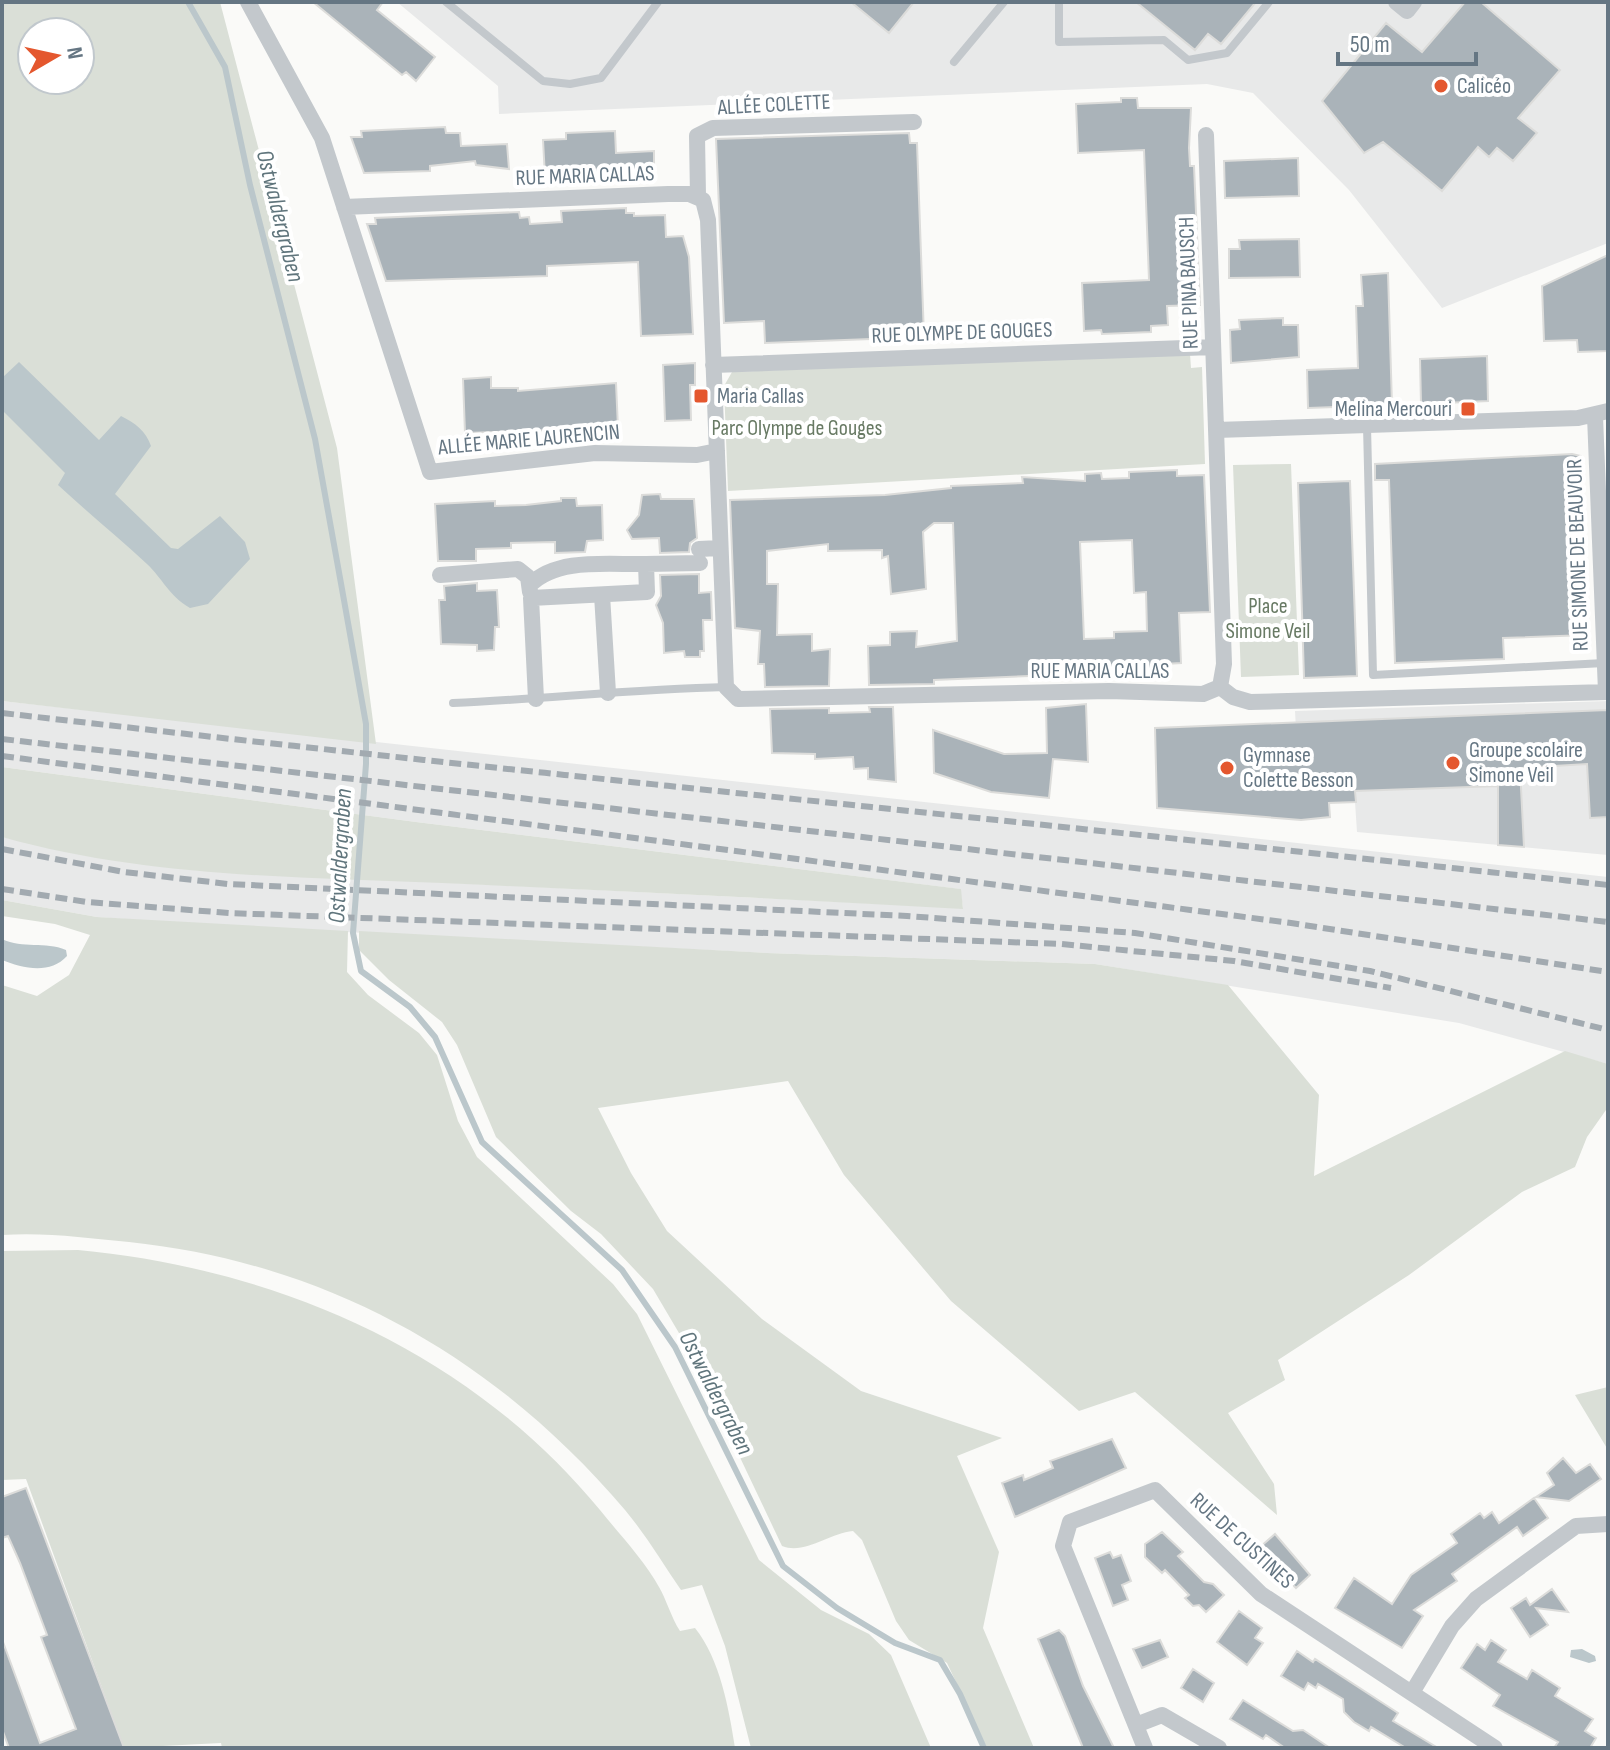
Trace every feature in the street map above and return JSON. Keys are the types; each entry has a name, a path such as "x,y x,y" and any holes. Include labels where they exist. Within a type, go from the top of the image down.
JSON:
{"street":[{"path":"248,2 322,138 344,207"},
{"name":"ALLÉE COLETTE","path":"698,196 697,136 713,128 914,122"},
{"name":"RUE PINA BAUSCH","path":"1206,135 1216,430"},
{"path":"698,196 706,208 708,220 726,687"},
{"name":"RUE MARIA CALLAS","path":"344,207 698,196"},
{"name":"ALLÉE MARIE LAURENCIN","path":"344,207 430,472 595,453 697,455 717,451"},
{"name":"RUE OLYMPE DE GOUGES","path":"713,365 1213,347"},
{"path":"1601,414 1216,430 1224,664 1220,687 1233,697 1250,702 1607,692"},
{"name":"RUE SIMONE DE BEAUVOIR","path":"1601,414 1607,692"},
{"path":"530,592 549,572 585,566 646,564 699,556 720,548"},
{"path":"530,592 594,595 647,592 646,564"},
{"path":"585,566 594,595 608,693"},
{"path":"440,575 518,569 528,577 536,699"},
{"name":"RUE MARIA CALLAS","path":"726,687 738,699 1109,691 1203,694 1220,687"},
{"name":"RUE DE CUSTINES","path":"1136,1725 1063,1546 1070,1522 1155,1490 1261,1594 1413,1691 1495,1748"},
{"path":"1413,1691 1452,1626 1476,1599 1576,1526 1608,1524"},
{"path":"1145,1748 1136,1725 1162,1715 1219,1748"}],"lane":[{"path":"446,2 543,81 570,84 601,78 658,2"},
{"path":"954,62 1004,2"},
{"path":"1059,2 1059,42 1164,40 1188,60 1227,53 1269,2"},
{"path":"1367,425 1373,675 1604,663"},
{"name":"RUE MARIA CALLAS","path":"453,703 726,687"}],"shaded area":[{"path":"397,2 1608,2 1608,243 1442,308 1349,190 1253,93 1207,84 499,114 498,86"},
{"path":"19,362 99,440 121,416 143,432 151,446 115,494 171,548 178,549 220,516 245,542 250,559 208,604 190,608 182,603 147,564 58,485 65,473 2,410 2,378"},
{"path":"2,701 1608,877 1608,1064 1459,1023 1095,964 767,953 223,926 97,917 2,900 2,837 119,861 193,870 963,908 960,889 2,767"},
{"name":"Groupe scolaire Simone Veil","path":"1608,701 1608,855 1357,832 1355,802 1330,803 1330,817 1301,820 1295,711"},
{"path":"2,939 18,944 58,947 66,950 67,956 44,968 18,965 2,960"},
{"path":"1582,1649 1595,1656 1596,1661 1589,1663 1570,1657 1571,1650"}],"green space":[{"path":"2,2 220,2 337,448 376,744 2,701"},
{"name":"Parc Olympe de Gouges","path":"1190,354 1191,368 1202,367 1205,464 728,491 724,386 732,372"},
{"name":"Place Simone Veil","path":"1291,464 1299,675 1241,677 1233,465"},
{"path":"2,767 961,889 963,909 220,873 110,860 2,837"},
{"path":"2,900 97,917 348,931 347,972 368,995 419,1033 437,1055 458,1121 477,1157 613,1284 637,1314 759,1560 821,1610 869,1634 891,1655 931,1748 751,1748 725,1646 702,1585 681,1590 633,1520 575,1456 521,1407 464,1364 404,1327 340,1296 273,1271 202,1253 82,1237 2,1235 2,985 37,996 69,975 90,935 55,924 2,916"},
{"path":"359,931 767,953 1095,964 1228,985 1319,1095 1314,1176 1565,1051 1608,1064 1608,1111 1587,1137 1575,1167 1522,1192 1409,1275 1278,1360 1285,1380 1228,1413 1274,1484 1277,1515 1135,1392 1079,1411 951,1301 844,1175 788,1081 598,1108 631,1173 667,1231 762,1319 861,1391 1002,1438 957,1456 999,1552 983,1628 1034,1748 987,1748 947,1663 909,1640 896,1621 862,1540 853,1531 799,1548 782,1546 689,1350 653,1289 601,1234 571,1211 496,1137 457,1045 442,1022 389,980 359,950"},
{"path":"78,1250 153,1260 226,1276 297,1299 366,1328 431,1363 492,1405 548,1454 600,1510 653,1577 680,1631 695,1628 704,1640 717,1669 735,1748 222,1748 221,1743 124,1748 26,1479 2,1480 2,1251"},
{"path":"1608,1387 1608,1450 1575,1395"}],"building":[{"path":"313,2 383,2 377,10 435,57 416,81 406,72 402,75"},
{"path":"851,2 914,2 889,33"},
{"path":"1136,2 1256,2 1221,44 1208,34 1195,50"},
{"name":"Calicéo","path":"1465,2 1481,2 1560,70 1518,118 1537,133 1513,161 1497,148 1489,157 1478,147 1442,191 1383,142 1364,153 1322,101 1386,23 1422,52"},
{"path":"1121,98 1137,98 1138,108 1191,108 1189,148 1190,166 1194,166 1200,305 1167,306 1168,325 1151,326 1151,332 1102,334 1101,330 1084,331 1082,283 1149,280 1144,150 1078,153 1076,104 1121,102"},
{"path":"445,127 446,133 460,133 461,146 507,144 509,169 476,165 475,161 430,166 430,171 364,173 351,137 362,137 361,131"},
{"path":"615,131 616,153 654,151 654,168 545,177 543,140 566,139 566,133"},
{"path":"909,133 910,143 917,143 924,337 765,343 764,321 724,323 716,139"},
{"path":"1298,158 1299,196 1225,198 1224,161"},
{"path":"626,208 626,213 634,213 634,216 665,215 666,237 683,236 689,257 693,334 641,336 638,262 547,266 547,276 386,281 367,224 376,224 375,218 519,212 520,218 529,217 530,224 562,222 561,211"},
{"path":"1299,239 1300,277 1229,278 1229,249 1240,249 1239,240"},
{"path":"1608,255 1608,351 1578,352 1577,340 1544,341 1542,286"},
{"path":"1388,273 1392,405 1308,408 1307,370 1358,368 1356,306 1363,306 1361,275"},
{"path":"1283,318 1283,325 1298,325 1299,357 1231,363 1230,330 1240,329 1239,320"},
{"path":"1487,356 1488,401 1421,404 1420,359"},
{"path":"695,363 695,385 690,385 691,420 665,421 663,365"},
{"path":"491,377 491,388 518,388 518,391 616,383 618,428 465,433 463,379"},
{"path":"1581,456 1587,635 1503,638 1504,659 1395,663 1389,480 1375,480 1375,464"},
{"path":"1177,470 1177,476 1204,475 1210,612 1179,613 1181,663 1164,664 1164,672 1115,674 1115,669 1085,670 1085,674 1055,672 1055,675 934,680 934,684 869,685 868,646 890,645 890,632 917,631 916,647 957,641 953,523 934,523 923,532 926,589 891,594 888,556 882,558 882,550 828,551 828,544 767,551 767,584 778,584 777,635 812,634 812,651 830,649 829,686 765,687 764,664 758,664 760,631 735,628 730,500 885,495 951,486 1023,483 1022,477 1085,481 1085,474 1101,473 1102,479 1129,478 1129,472","holes":["1132,540 1134,593 1146,592 1147,631 1114,632 1114,638 1084,639 1080,542"]},
{"path":"1350,481 1357,676 1304,678 1298,483"},
{"path":"660,494 661,499 694,499 697,538 690,543 689,552 660,553 659,538 632,539 627,530 639,515 642,495"},
{"path":"561,498 576,498 577,506 602,505 603,540 587,541 585,552 555,553 555,542 511,543 511,548 476,549 476,561 438,561 435,504 495,501 495,506 526,505 561,501"},
{"path":"699,574 699,593 711,592 712,620 703,620 704,651 700,651 700,657 685,657 684,651 664,653 663,623 656,605 661,596 660,575"},
{"path":"477,583 477,591 497,590 499,627 495,627 494,650 477,651 477,645 441,644 439,600 445,600 444,586"},
{"path":"1086,704 1088,762 1053,759 1049,798 991,792 934,773 933,730 1004,754 1047,753 1046,708"},
{"path":"869,707 893,707 896,782 868,779 868,768 854,769 853,757 815,759 815,754 772,753 770,709 829,708 829,713 870,712"},
{"path":"1608,710 1608,817 1590,818 1587,764 1520,768 1524,847 1498,845 1498,786 1355,791 1356,802 1329,803 1330,817 1301,820 1157,808 1155,728"},
{"path":"1112,1439 1126,1468 1015,1517 1002,1483 1023,1475 1024,1480 1053,1468 1050,1461"},
{"path":"1563,1458 1576,1473 1590,1464 1601,1479 1569,1501 1536,1497 1554,1485 1547,1473"},
{"path":"26,1488 124,1748 9,1748 2,1729 3,1642 40,1743 76,1729 41,1637 47,1635 20,1563 8,1536 2,1538 2,1497"},
{"path":"1534,1498 1548,1518 1523,1536 1517,1527 1452,1574 1457,1581 1414,1610 1423,1616 1402,1648 1335,1608 1354,1578 1392,1604 1411,1575 1457,1543 1451,1534 1480,1513 1484,1518 1492,1512 1499,1523"},
{"path":"1162,1532 1183,1552 1178,1556 1204,1582 1213,1584 1224,1595 1206,1612 1199,1605 1193,1606 1185,1598 1189,1595 1165,1570 1162,1573 1145,1557 1145,1544"},
{"path":"1275,1534 1310,1575 1296,1588 1273,1565 1276,1561 1260,1547"},
{"path":"1110,1552 1113,1558 1121,1555 1131,1581 1122,1585 1128,1600 1113,1606 1095,1558"},
{"path":"1552,1589 1568,1612 1536,1608 1548,1625 1530,1637 1511,1608 1526,1598 1530,1605"},
{"path":"1239,1611 1262,1628 1255,1638 1263,1643 1247,1665 1217,1642"},
{"path":"1059,1630 1065,1636 1083,1686 1114,1748 1083,1748 1038,1639"},
{"path":"1160,1640 1168,1657 1142,1668 1133,1649"},
{"path":"1491,1640 1506,1650 1498,1662 1527,1679 1532,1670 1560,1688 1555,1696 1593,1719 1585,1731 1596,1738 1590,1748 1554,1748 1558,1742 1493,1706 1500,1695 1461,1668 1477,1644 1485,1650"},
{"path":"1297,1651 1313,1662 1315,1659 1398,1713 1393,1721 1438,1748 1406,1748 1371,1727 1369,1731 1354,1722 1344,1712 1343,1699 1318,1684 1316,1688 1308,1683 1304,1690 1281,1676"},
{"path":"1193,1669 1214,1683 1203,1702 1181,1688"},
{"path":"1243,1700 1293,1731 1303,1730 1330,1748 1285,1748 1266,1735 1263,1739 1230,1719"}],"waterway":[{"name":"Ostwaldergraben","path":"188,2 225,67 250,185 315,439 342,589 366,724 366,764 353,933 361,971 410,1007 435,1037 482,1142 622,1270 675,1347 783,1566 837,1608 895,1643 940,1660 960,1694 984,1748"}],"railway":[{"path":"2,713 1608,885"},
{"path":"2,739 1608,922"},
{"path":"2,756 1291,923 1608,972"},
{"path":"2,849 124,872 228,884 907,916 1135,933 1370,971 1608,1030"},
{"path":"2,889 87,902 229,913 1061,944 1234,961 1391,988"}],"place":[{"name":"Calicéo","path":"1441,86"},
{"name":"Maria Callas","path":"701,396"},
{"name":"Melina Mercouri","path":"1468,409"},
{"name":"Groupe scolaire Simone Veil","path":"1453,763"},
{"name":"Gymnase Colette Besson","path":"1227,768"}]}
